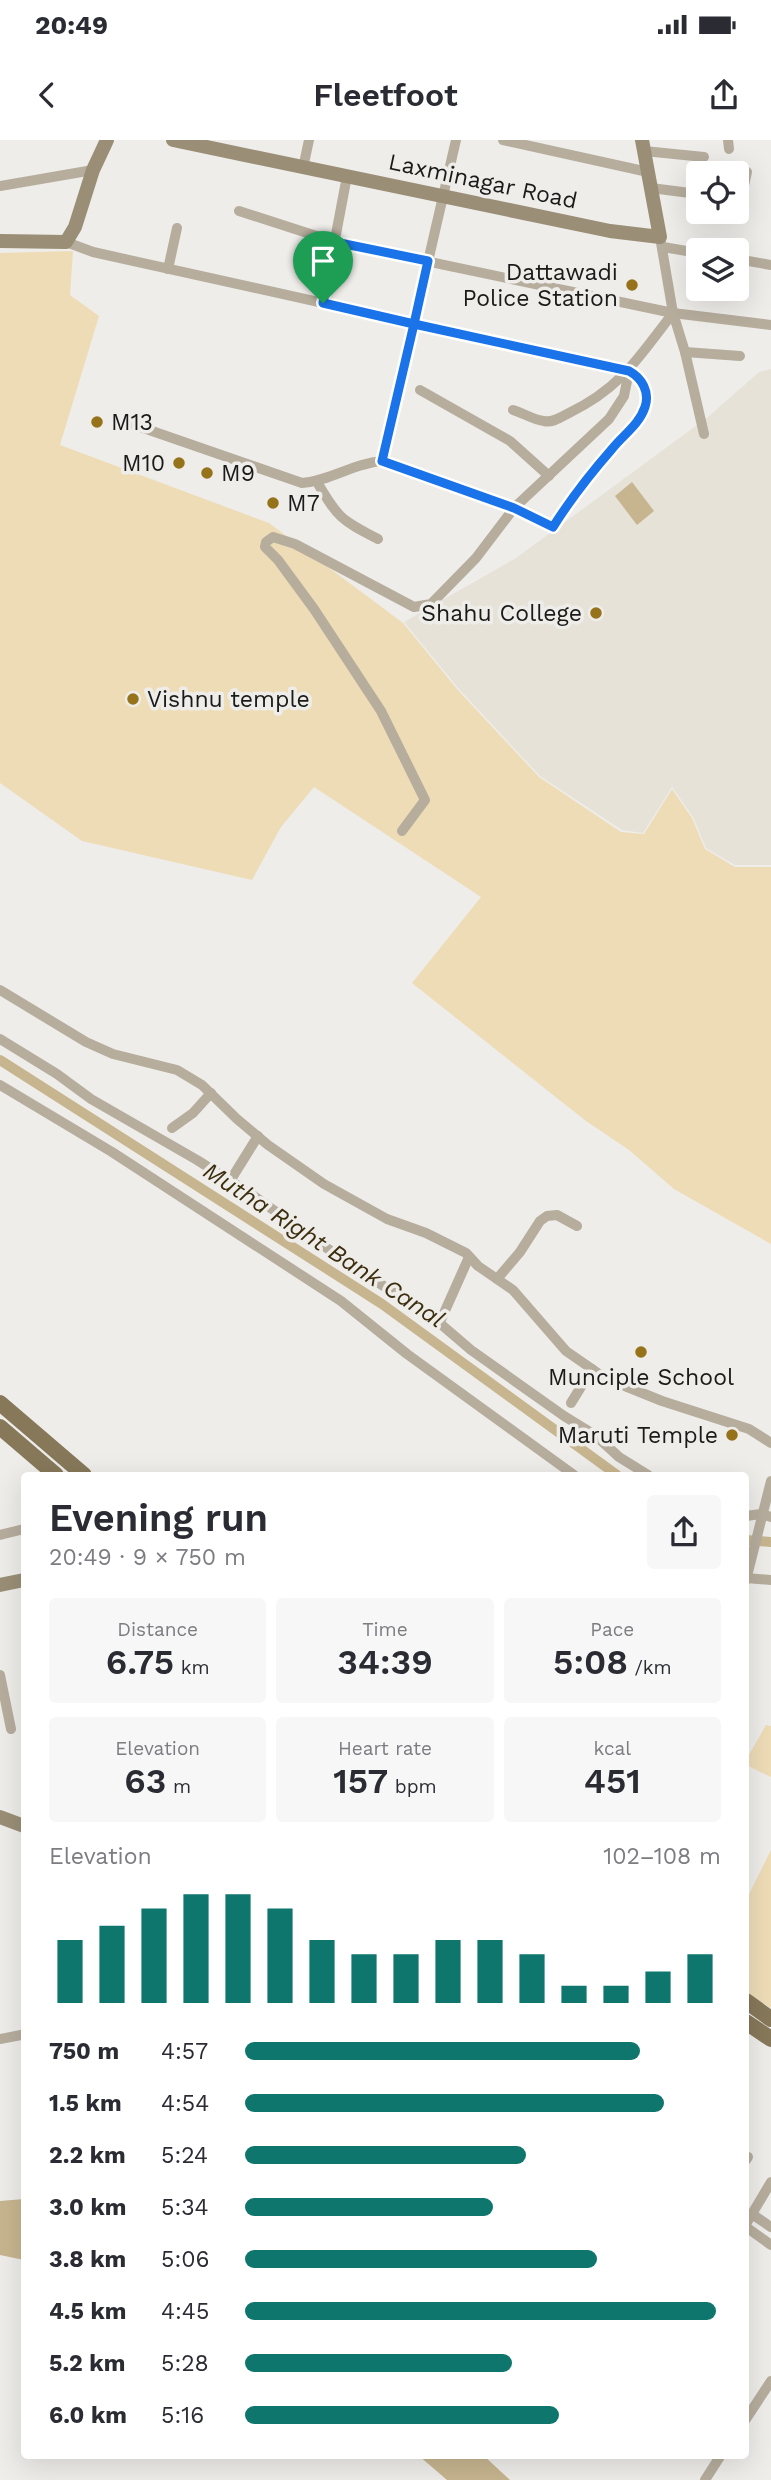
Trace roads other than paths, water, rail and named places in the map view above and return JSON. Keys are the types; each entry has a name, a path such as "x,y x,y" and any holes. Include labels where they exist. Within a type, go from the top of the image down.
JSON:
{"main road":[{"path":"0,1403 80,1472"},
{"path":"0,1427 52,1472"},
{"path":"749,2003 771,2019"},
{"path":"749,2024 771,2039"}],"street":[{"path":"66,242 75,227 93,170 107,140"},
{"name":"Laxminagar Road","path":"173,140 661,242"},
{"path":"303,168 309,140"},
{"path":"382,461 456,140"},
{"path":"503,140 648,172"},
{"path":"704,157 643,145 673,313 704,434"},
{"path":"0,186 93,170"},
{"path":"323,303 347,176"},
{"path":"651,188 686,192"},
{"path":"239,211 335,242 673,313 771,325"},
{"path":"168,269 177,228"},
{"path":"0,242 66,242 93,252 629,371 639,376 643,383 646,404 640,417 597,466 553,527 514,508 382,461 371,462 317,482 302,483 125,422"},
{"path":"661,242 686,249"},
{"path":"749,261 771,265"},
{"path":"513,410 542,421 552,421 606,393 629,371 673,313"},
{"path":"685,352 740,356"},
{"path":"402,831 425,800 381,710 314,608 265,547 266,542 273,537 295,544 414,607 431,604 476,558 514,508 608,419 624,396 629,371"},
{"path":"421,390 510,441 549,476"},
{"path":"317,482 332,509 344,522 378,539"},
{"path":"0,990 86,1042 113,1054 177,1070 202,1084 258,1136 324,1184 358,1205 426,1233 469,1257 513,1290 566,1351 605,1378 635,1391 749,1429 771,1443"},
{"path":"0,1039 57,1074 91,1099 230,1181 345,1261 440,1322 471,1350 564,1416 596,1435 619,1457 643,1472"},
{"path":"0,1085 112,1152 341,1301 407,1354 570,1472"},
{"path":"172,1128 193,1113 211,1093"},
{"path":"230,1181 258,1136"},
{"path":"497,1279 547,1216 557,1215 577,1226"},
{"path":"440,1322 469,1257"},
{"path":"571,1403 592,1369"},
{"path":"749,1567 764,1518 771,1481"},
{"path":"0,1535 21,1531"},
{"path":"749,1577 771,1580"},
{"path":"0,1585 21,1581"},
{"path":"0,1675 11,1729"},
{"path":"0,1817 21,1825"},
{"path":"0,2039 21,2035"},
{"path":"749,2212 771,2174"},
{"path":"749,2212 771,2182"},
{"path":"749,2212 771,2227"},
{"path":"749,2228 770,2243"},
{"path":"749,2414 771,2381"},
{"path":"705,2480 719,2459"}],"waterway":[{"name":"Mutha Right Bank Canal","path":"0,1060 382,1304 613,1472"},
{"name":"Mutha Right Bank Canal","path":"749,1540 771,1542"}],"place":[{"name":"Dattawadi Police Station","path":"632,285"},
{"name":"M13","path":"97,422"},
{"name":"M10","path":"179,463"},
{"name":"M9","path":"207,473"},
{"name":"M7","path":"273,503"},
{"name":"Shahu College","path":"596,613"},
{"name":"Vishnu temple","path":"133,699"},
{"name":"Munciple School","path":"641,1352"},
{"name":"Maruti Temple","path":"732,1435"}]}
